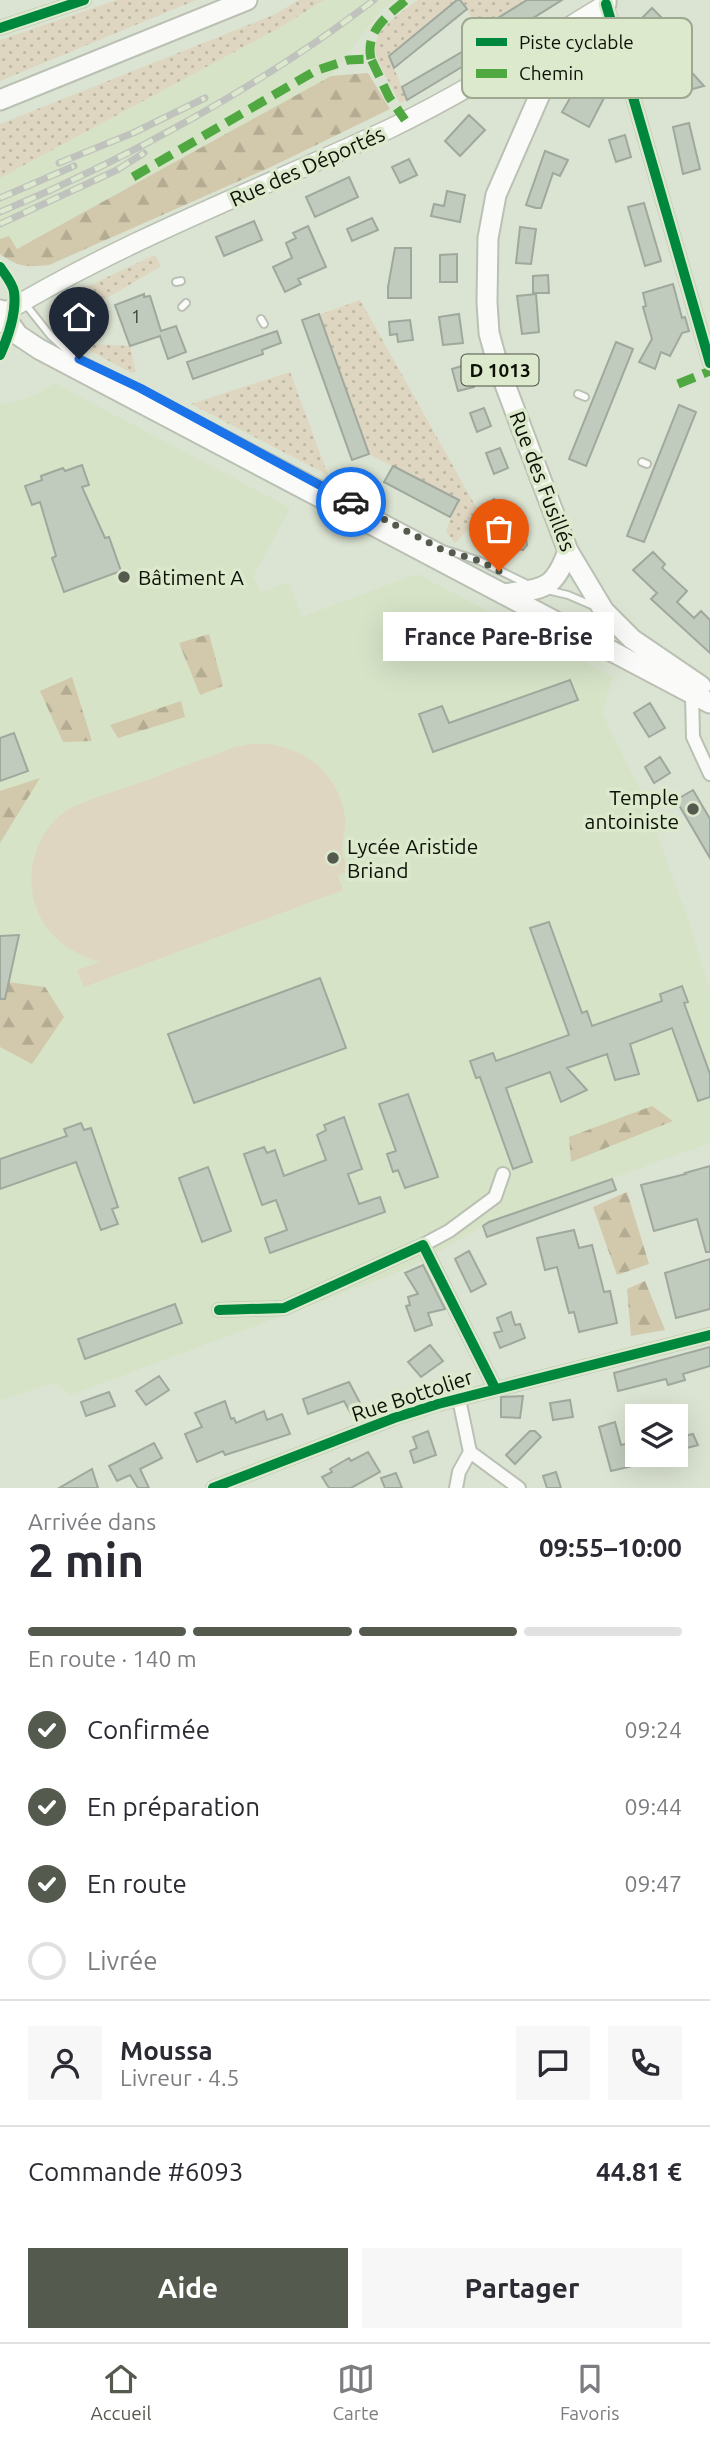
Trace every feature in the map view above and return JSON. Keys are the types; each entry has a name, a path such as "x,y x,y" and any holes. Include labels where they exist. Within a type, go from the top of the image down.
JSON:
{"main road":[{"path":"0,100 247,0"},
{"name":"Rue des Déportés","path":"581,18 608,1"},
{"name":"Rue des Fusillés","path":"594,18 608,1"},
{"name":"Rue des Déportés","path":"9,318 145,239 398,124 462,88"},
{"name":"Rue des Fusillés","path":"538,98 496,195 488,238 489,333 498,366 568,551 604,611"},
{"path":"9,318 39,349 503,594 704,696"},
{"path":"503,594 540,589 560,573 568,551"},
{"name":"D 1013","path":"604,611 632,639 704,696"}],"street":[{"path":"0,28 84,0"},
{"path":"608,1 613,18"},
{"path":"635,98 710,363"},
{"path":"704,696 693,737 710,774"},
{"path":"219,1310 285,1308 422,1245 449,1231 495,1197 503,1174"},
{"path":"422,1245 495,1388"},
{"name":"Rue Bottolier","path":"213,1488 394,1418 495,1388 710,1335"},
{"path":"459,1399 470,1452 519,1488"},
{"path":"456,1488 458,1472 470,1452"}],"lane":[{"path":"0,267 9,318 0,355"},
{"path":"93,311 102,306"},
{"path":"9,318 50,335 73,356 140,388 443,550 480,561 519,581 568,595 604,611"}],"shaded area":[{"path":"117,0 196,0 0,81 0,40"},
{"path":"299,0 324,0 279,28 0,178 0,124 276,14"},
{"path":"324,0 394,0 381,10 331,76 16,249 9,236 0,239 0,178 279,28"},
{"path":"418,0 457,0 389,56 407,100 400,103 377,56 376,45 386,25"},
{"path":"460,0 527,0 498,18 472,18"},
{"path":"155,255 161,266 80,314 89,344 130,346 136,372 132,373 86,348 65,332 48,313 69,295"},
{"path":"360,300 481,516 455,543 446,531 458,500 369,454 319,315"},
{"path":"290,372 328,475 191,404"},
{"name":"Lycée Aristide Briand","path":"54,383 290,508 253,577 261,592 289,582 302,617 417,574 613,677 602,713 642,794 689,921 710,991 710,1143 489,1222 428,1258 394,1274 70,1395 56,1382 0,1400 0,404 38,394"},
{"path":"250,744 284,747 299,753 325,773 335,786 345,819 342,851 349,871 338,875 343,890 84,987 77,970 100,962 79,954 52,934 39,915 32,890 33,862 51,824 81,803 235,747"}],"green space":[{"path":"368,73 390,109 273,166 49,265 23,266 0,254 0,239 9,236 17,249 331,76"},
{"path":"209,634 223,686 200,695 179,643"},
{"path":"72,677 92,741 63,742 40,691"},
{"path":"181,701 185,717 118,738 110,725"},
{"path":"40,778 0,843 0,791"},
{"path":"0,981 45,987 64,1017 32,1064 0,1047"},
{"path":"652,1106 673,1121 571,1162 569,1137"},
{"path":"627,1192 649,1264 617,1275 593,1207"},
{"path":"645,1281 665,1330 631,1336 627,1289"}],"building":[{"path":"457,0 467,9 394,68 389,56"},
{"path":"527,0 562,0 533,18 498,18"},
{"path":"652,8 662,18 642,18"},
{"path":"462,52 462,67 407,100 402,87"},
{"path":"692,73 704,86 692,89"},
{"path":"570,98 604,98 589,127 562,112"},
{"path":"469,115 485,130 460,156 445,141"},
{"path":"689,123 700,169 683,174 673,127"},
{"path":"625,135 631,157 616,162 609,140"},
{"path":"545,151 568,160 560,176 553,173 541,208 536,208 526,205"},
{"path":"409,159 417,175 400,183 392,167"},
{"path":"349,177 358,197 315,217 306,197"},
{"path":"447,191 465,195 460,222 431,216 434,204 444,206"},
{"path":"644,203 661,261 645,266 628,207"},
{"path":"372,218 378,230 352,241 347,229"},
{"path":"254,221 262,240 224,256 216,237"},
{"path":"308,226 326,267 298,279 301,284 285,292 273,267 292,258 286,243 296,238 293,233"},
{"path":"520,227 536,229 531,264 516,263"},
{"path":"395,248 411,248 411,298 388,298"},
{"path":"457,254 457,282 440,282 440,255"},
{"path":"548,275 549,293 533,293 533,276"},
{"path":"673,284 682,318 685,317 689,331 682,333 670,356 661,352 655,369 639,362 652,339 643,307 646,306 643,293"},
{"path":"144,294 144,297 150,296 161,331 176,326 186,352 168,359 160,336 130,346 115,305"},
{"path":"536,294 539,332 522,334 517,296"},
{"path":"319,314 369,454 352,460 302,320"},
{"path":"459,314 463,343 443,345 439,317"},
{"path":"410,320 413,340 398,342 397,334 390,335 389,322"},
{"path":"277,331 281,343 262,350 263,354 193,379 187,362"},
{"path":"616,342 633,349 586,466 569,459"},
{"path":"468,364 474,387 458,391 452,369"},
{"path":"679,405 696,412 644,542 627,536"},
{"path":"484,408 491,426 477,432 470,413"},
{"path":"500,448 508,468 494,474 486,453"},
{"path":"82,465 89,485 82,487 105,538 109,537 121,571 64,592 52,558 56,556 40,502 32,505 25,486 42,480 41,476"},
{"path":"393,466 459,500 450,517 384,482"},
{"path":"494,499 526,538 527,545 523,550 516,548 482,508"},
{"path":"653,552 665,564 662,568 687,591 677,602 694,618 701,611 710,620 710,653 651,599 657,593 633,570"},
{"path":"570,680 578,700 433,752 419,714 442,706 449,723"},
{"path":"650,703 665,728 649,737 634,713"},
{"path":"14,733 28,771 0,781 0,738"},
{"path":"660,757 670,773 654,783 645,767"},
{"name":"Temple antoiniste","path":"693,790 710,819 710,858 676,800"},
{"path":"549,922 582,1013 587,1011 592,1026 662,1001 660,994 682,986 688,1002 684,1003 710,1074 710,1097 698,1101 672,1028 630,1044 639,1074 615,1080 607,1054 567,1068 587,1090 561,1102 550,1072 506,1088 532,1162 513,1169 480,1077 476,1078 470,1061 493,1053 496,1061 569,1035 530,928"},
{"path":"19,935 5,999 0,999 0,936"},
{"path":"320,978 346,1048 194,1103 168,1034"},
{"path":"408,1094 438,1177 405,1188 398,1170 393,1172 387,1154 396,1151 379,1104"},
{"path":"344,1117 362,1169 348,1174 359,1204 380,1197 385,1212 270,1253 265,1238 287,1230 276,1200 262,1205 244,1154 264,1147 267,1153 275,1150 284,1176 326,1160 317,1135 326,1130 324,1125"},
{"path":"81,1123 84,1130 91,1128 118,1207 112,1209 118,1224 101,1230 76,1162 0,1189 0,1159 67,1136 64,1129"},
{"path":"710,1166 710,1252 706,1252 697,1219 654,1231 641,1185"},
{"path":"208,1167 231,1231 202,1242 179,1178"},
{"path":"612,1179 616,1190 487,1237 483,1226 489,1222"},
{"path":"574,1230 579,1248 592,1245 604,1292 610,1291 617,1323 579,1332 574,1312 569,1313 557,1267 545,1270 537,1238"},
{"path":"469,1251 486,1284 471,1292 455,1259"},
{"path":"710,1259 710,1309 676,1318 665,1273"},
{"path":"423,1265 445,1309 428,1313 432,1325 415,1331 406,1306 410,1305 408,1297 418,1294 405,1273"},
{"path":"175,1304 182,1323 85,1359 78,1339"},
{"path":"511,1312 515,1325 520,1324 525,1338 500,1348 494,1333 502,1331 497,1318"},
{"path":"430,1345 443,1361 421,1377 408,1362"},
{"path":"710,1347 710,1366 683,1374 685,1380 668,1385 666,1379 618,1391 614,1373"},
{"path":"159,1376 169,1390 146,1405 136,1391"},
{"path":"349,1382 367,1416 355,1421 344,1401 308,1414 303,1399"},
{"path":"109,1392 115,1406 86,1416 81,1402"},
{"path":"523,1396 520,1418 501,1417 501,1397"},
{"path":"570,1400 573,1417 553,1420 550,1403"},
{"path":"225,1401 231,1419 234,1418 236,1423 264,1411 267,1420 282,1414 290,1434 225,1455 223,1451 197,1462 185,1434 202,1427 195,1413"},
{"path":"615,1422 621,1445 625,1444 625,1467 628,1467 611,1471 599,1427"},
{"path":"428,1431 436,1455 414,1463 410,1451 417,1448 413,1437"},
{"path":"530,1431 535,1431 541,1437 515,1464 506,1455"},
{"path":"693,1434 698,1445 688,1448 688,1435"},
{"path":"154,1443 162,1458 140,1469 149,1488 138,1488 130,1475 117,1481 109,1466"},
{"path":"368,1452 380,1472 351,1488 329,1488 322,1477 332,1472 330,1469 349,1458 351,1461"},
{"path":"92,1469 98,1488 59,1488"},
{"path":"556,1472 561,1488 547,1488 543,1476"},
{"path":"396,1473 402,1488 385,1488 381,1478"}],"railway":[{"path":"0,212 97,168 194,118 287,61 374,0"},
{"path":"59,163 133,133 205,98"},
{"path":"0,224 117,170 144,153"},
{"path":"0,198 74,166"}],"marked path":[{"path":"371,59 374,32 385,18 406,0"},
{"path":"133,177 315,71 348,60 371,59 389,97 405,120"},
{"path":"678,384 710,371"}],"cycle path":[{"path":"0,28 84,0"},
{"path":"606,4 610,18"},
{"path":"633,98 710,363"},
{"path":"0,267 12,286 15,300 11,325 0,355"},
{"path":"219,1310 284,1308 423,1245 495,1388"},
{"path":"213,1488 394,1418 438,1404 710,1335"}],"way so far":[{"path":"351,502 443,550 480,561 499,571"}],"place":[{"name":"France Pare-Brise","path":"499,571"},
{"name":"Bâtiment A","path":"124,577"},
{"name":"Temple antoiniste","path":"693,809"},
{"name":"Lycée Aristide Briand","path":"333,858"}],"route":[{"path":"79,359 140,388 351,502"}]}
